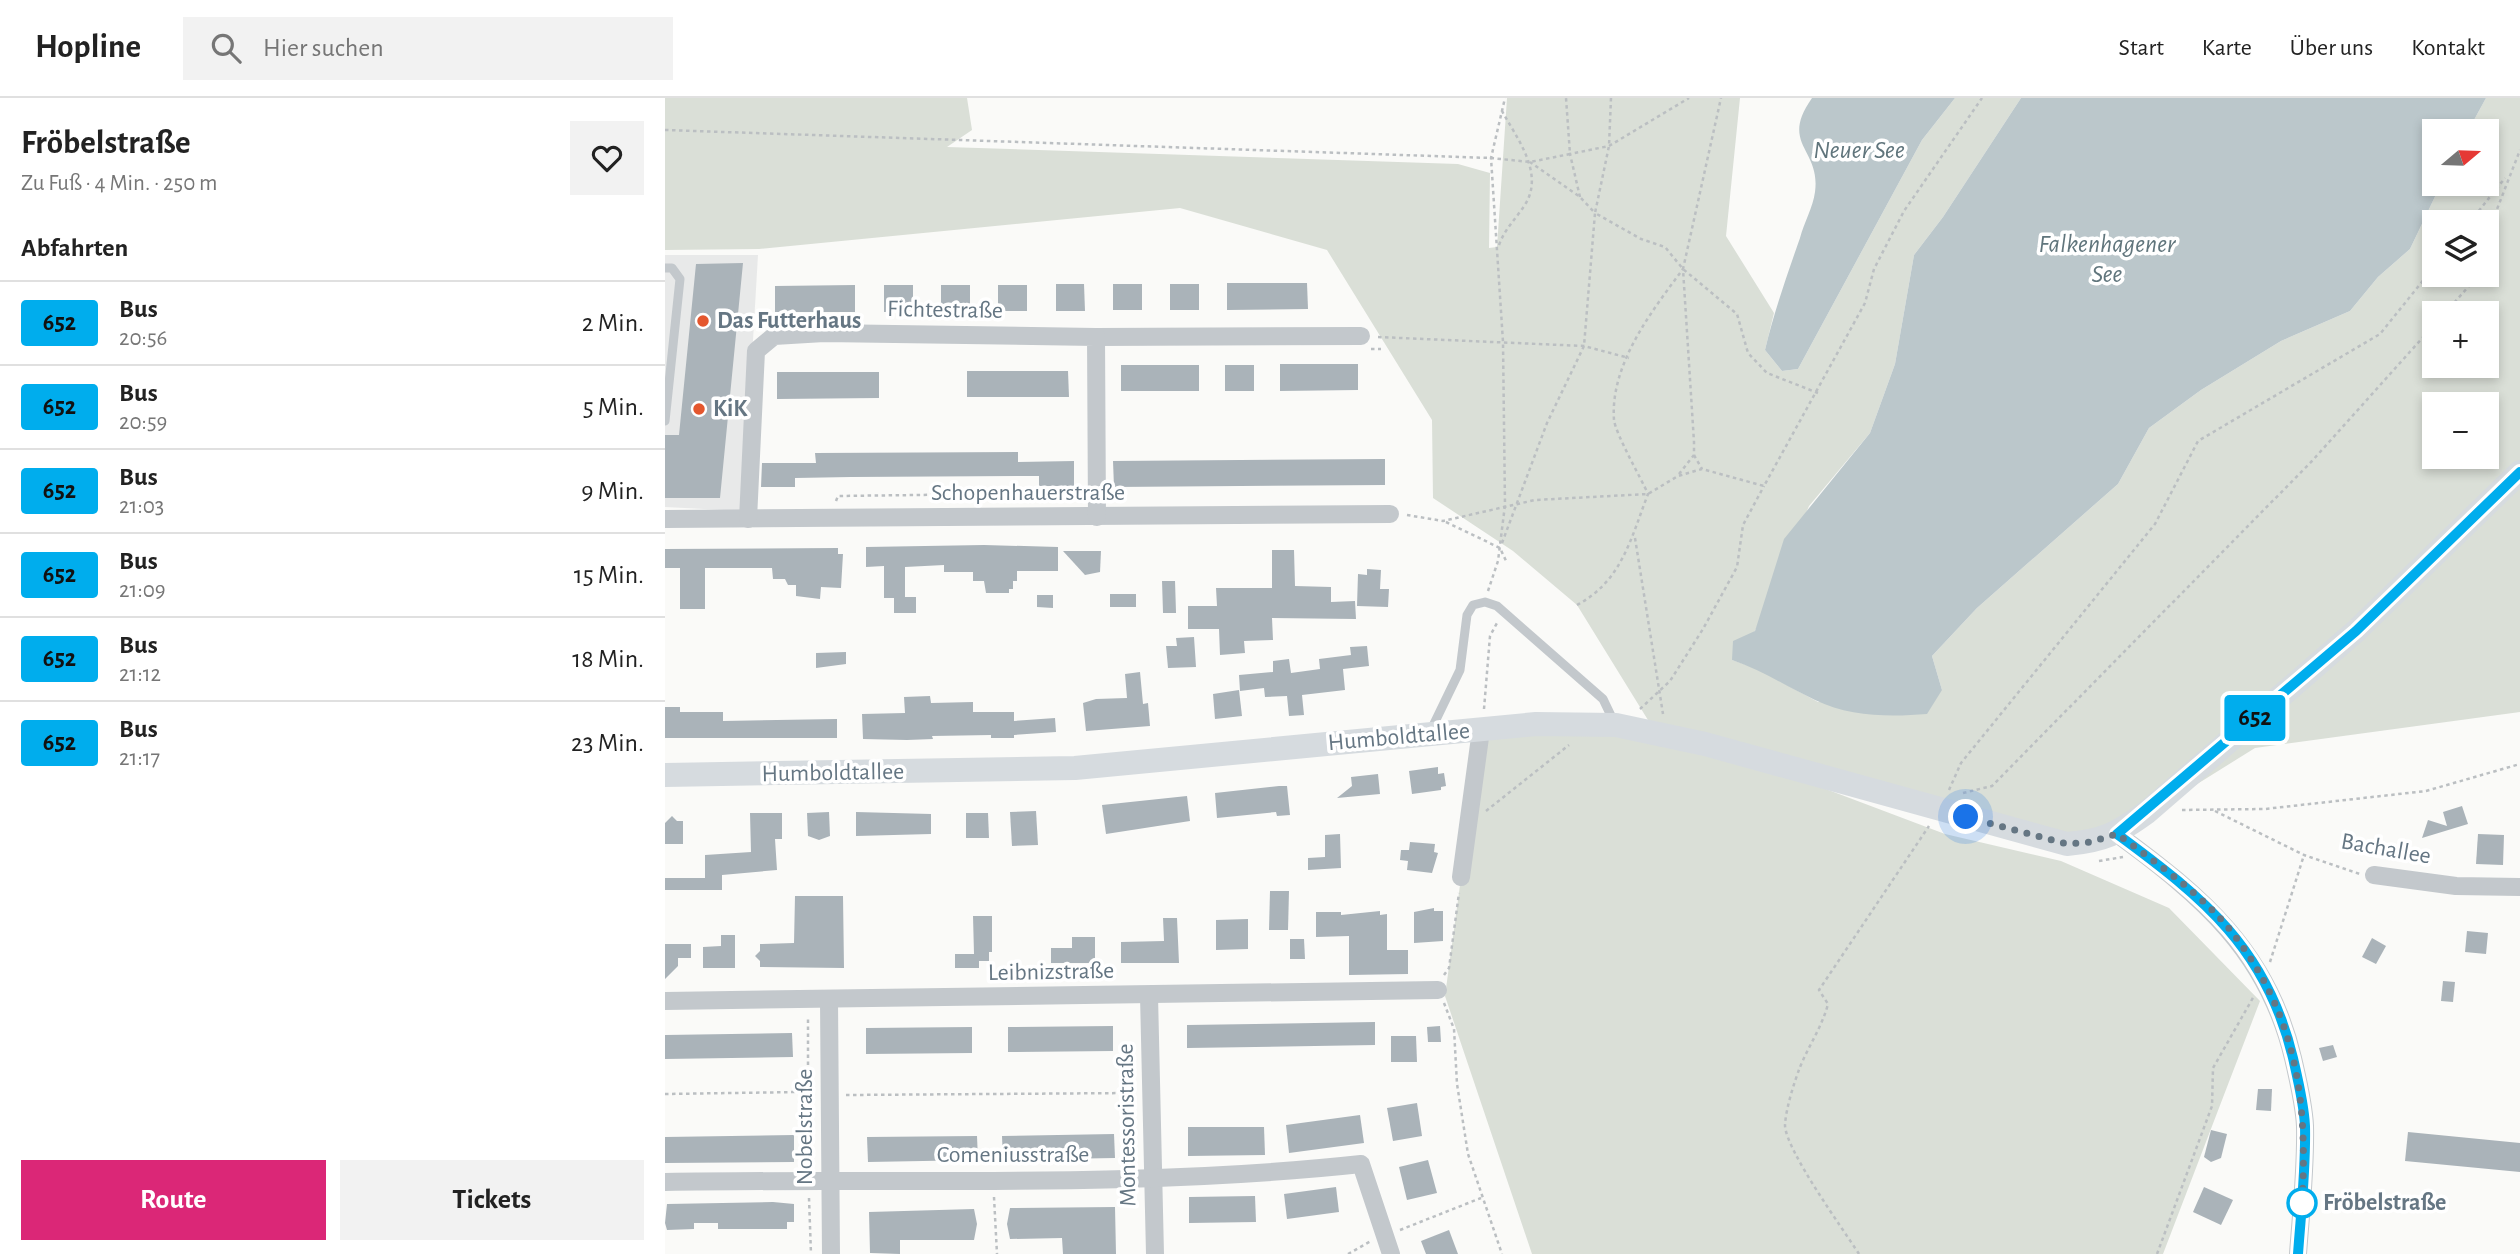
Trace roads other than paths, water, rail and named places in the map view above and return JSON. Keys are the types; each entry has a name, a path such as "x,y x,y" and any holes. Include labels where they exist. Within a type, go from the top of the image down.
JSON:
{"street":[{"name":"Fichtestraße","path":"748,519 756,351 774,335 1361,336"},
{"path":"1096,337 1097,517"},
{"path":"2298,1254 2305,1124 2290,1045 2265,978 2230,929 2187,889 2117,834 2356,631 2520,472"},
{"name":"Schopenhauerstraße","path":"665,519 1390,514"},
{"name":"Humboldtallee","path":"665,775 1075,768 1537,724 1616,725 1705,744 1943,804 2067,844 2091,842 2117,834"},
{"path":"1461,877 1481,730"},
{"name":"Bachallee","path":"2374,876 2456,886 2520,887"},
{"name":"Leibnizstraße","path":"665,1001 1438,990"},
{"name":"Montessoristraße","path":"1150,995 1151,1178 1155,1254"},
{"name":"Nobelstraße","path":"829,1000 831,1254"},
{"name":"Comeniusstraße","path":"665,1182 1151,1178 1274,1174 1361,1164 1383,1237 1391,1254"}],"lane":[{"path":"665,268 671,268 680,279 665,421"},
{"path":"1429,734 1460,670 1467,615 1473,605 1485,602 1503,612 1533,641 1603,699 1616,725"}],"water":[{"name":"Neuer See","path":"1812,98 1955,98 1922,140 1798,369 1782,371 1765,350 1814,198 1815,177 1800,137 1799,126"},
{"name":"Falkenhagener See","path":"2021,98 2486,98 2475,119 2422,119 2422,196 2435,196 2429,210 2422,210 2422,224 2410,249 2378,277 2350,311 2281,341 2201,390 2149,428 2118,484 1977,608 1932,656 1942,690 1927,714 1856,713 1828,706 1732,660 1733,641 1755,631 1784,539 1870,433 1895,364 1914,255 1943,217"}],"place":[{"name":"Das Futterhaus","path":"703,321"},
{"name":"KiK","path":"699,409"},
{"name":"Fröbelstraße","path":"2302,1203"}]}
